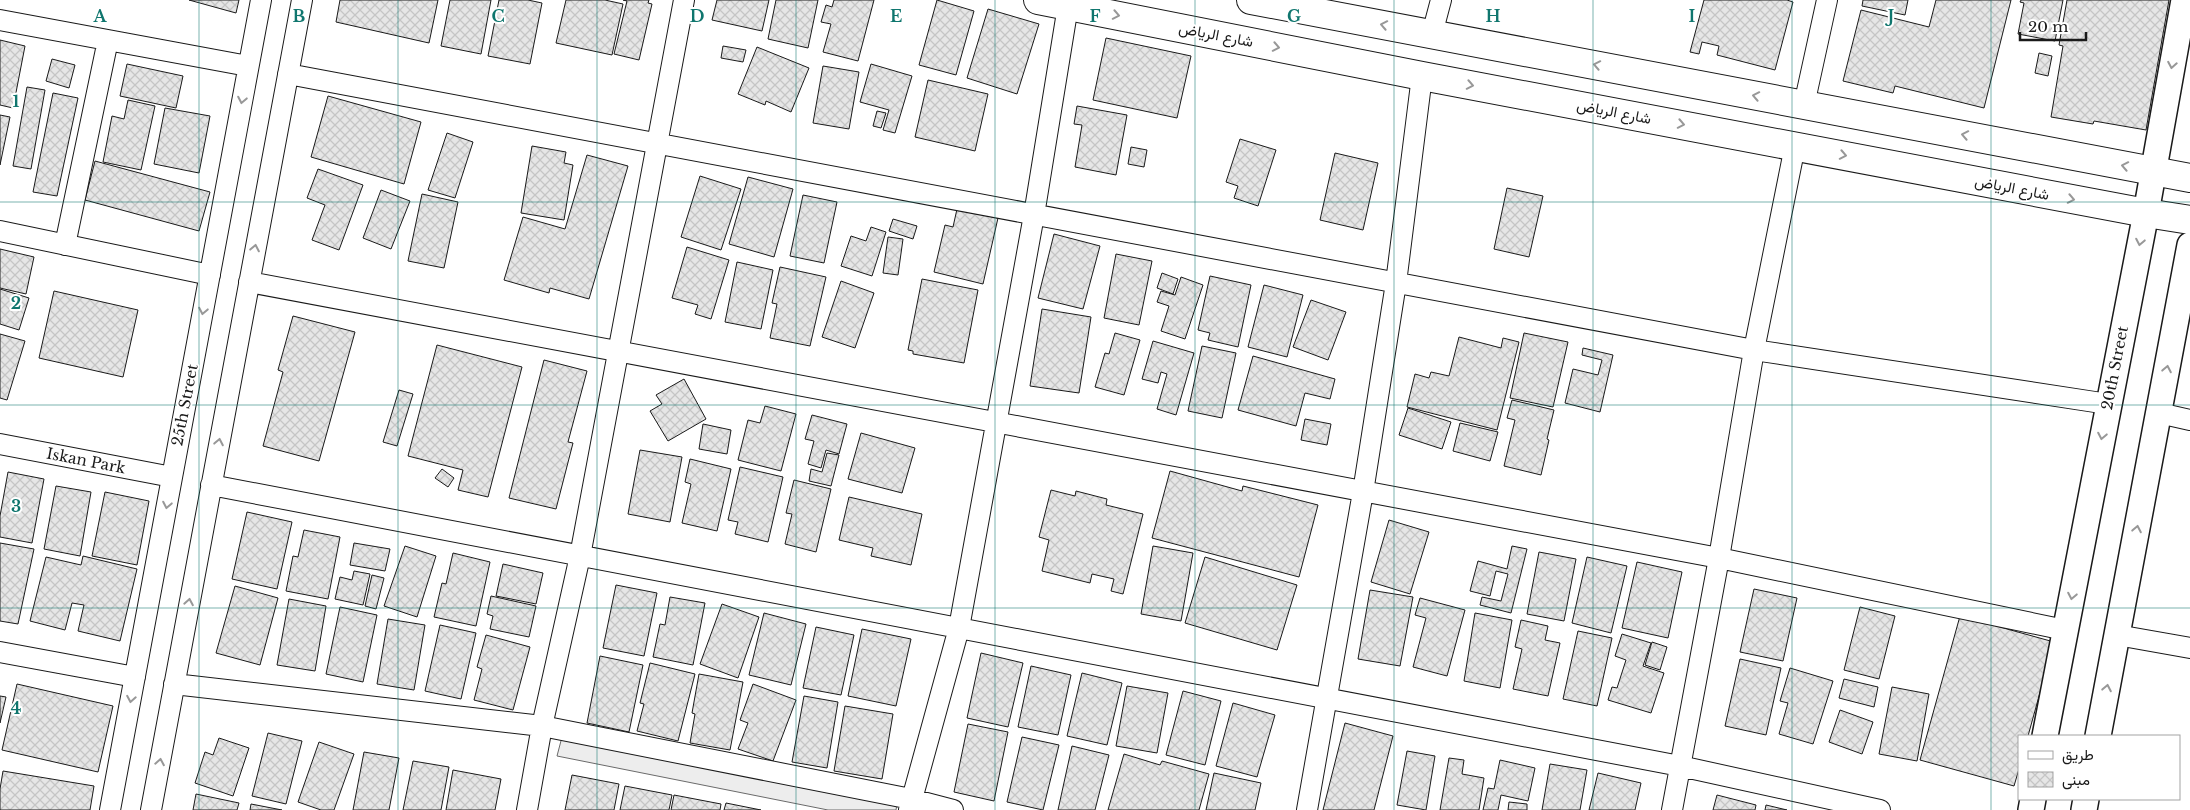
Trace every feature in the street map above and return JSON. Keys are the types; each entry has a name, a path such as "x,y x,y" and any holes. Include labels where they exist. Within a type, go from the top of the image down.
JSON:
{"main road":[{"name":"شارع الرياض","path":"1038,0 1422,76 2190,220"},
{"path":"1251,0 2190,178"}],"street":[{"name":"25th Street","path":"110,810 261,0"},
{"path":"151,810 302,0"},
{"path":"527,810 542,726 580,556 620,352 656,144 684,0"},
{"path":"1432,34 1441,0"},
{"path":"1804,105 1827,0"},
{"name":"20th Street","path":"2045,735 2146,213 2184,0"},
{"path":"910,804 958,628 998,423 1068,6"},
{"path":"0,20 248,66"},
{"path":"64,245 108,40"},
{"path":"288,74 1754,350 2108,404"},
{"path":"1307,810 1363,492 1396,283 1422,76"},
{"path":"1672,810 1754,350 1795,146"},
{"path":"0,231 210,275"},
{"path":"2098,735 2190,245"},
{"path":"248,282 1718,558 2065,630"},
{"path":"2159,413 2190,420"},
{"name":"Iskan Park","path":"0,444 172,477"},
{"path":"211,485 1680,766 1880,810"},
{"path":"2117,635 2190,648"},
{"path":"0,652 135,677"},
{"path":"174,684 542,726 910,804 953,810"}],"shaded area":[{"path":"562,737 897,804 896,810 828,810 557,756"}],"building":[{"path":"189,0 239,0 236,13"},
{"path":"340,0 438,0 429,43 336,22"},
{"path":"450,0 491,0 481,54 441,46"},
{"path":"499,0 528,0 542,3 530,64 488,56"},
{"path":"566,0 605,0 623,4 612,55 556,43"},
{"path":"623,0 649,0 648,3 652,4 639,60 614,54 627,1"},
{"path":"717,0 769,0 762,31 712,20"},
{"path":"776,0 818,0 808,48 768,39"},
{"path":"834,0 874,0 858,61 823,52 831,24 821,22 826,5 832,7"},
{"path":"937,0 974,11 956,75 919,65"},
{"path":"1704,0 1787,0 1793,2 1775,70 1717,55 1719,46 1702,42 1699,54 1690,52"},
{"path":"1863,0 1908,0 1905,15 1862,6"},
{"path":"1936,0 2011,0 1984,108 1895,86 1893,93 1843,81 1861,10 1929,27"},
{"path":"2021,0 2063,0 2055,41 2018,34 2024,3 2020,2"},
{"path":"2067,0 2169,0 2146,130 2094,121 2093,124 2051,117 2063,46 2059,45"},
{"path":"988,9 1039,24 1017,94 967,78"},
{"path":"1106,38 1191,56 1177,118 1093,100"},
{"path":"0,40 25,46 13,108 0,105"},
{"path":"723,46 746,50 743,62 721,58"},
{"path":"757,47 809,68 791,112 766,101 765,105 738,94"},
{"path":"2039,53 2052,56 2048,76 2035,73"},
{"path":"52,59 75,65 69,88 46,81"},
{"path":"127,64 183,76 176,108 120,96"},
{"path":"871,64 912,76 895,133 883,130 889,110 860,102"},
{"path":"823,66 859,72 849,129 813,123"},
{"path":"928,80 988,94 975,151 915,137"},
{"path":"27,87 45,90 31,169 13,166"},
{"path":"53,93 78,98 57,196 33,192"},
{"path":"328,96 421,122 404,184 311,157"},
{"path":"128,100 155,106 141,170 103,162 112,116 124,119"},
{"path":"1077,106 1127,115 1116,175 1075,167 1082,125 1074,124"},
{"path":"165,108 210,116 199,173 154,164"},
{"path":"877,111 886,113 881,128 873,126"},
{"path":"0,115 10,117 0,165"},
{"path":"447,133 473,142 455,198 428,190"},
{"path":"1240,139 1276,150 1258,206 1234,198 1238,186 1226,182"},
{"path":"532,146 566,152 564,163 573,165 564,220 521,213"},
{"path":"1131,147 1147,150 1144,167 1128,164"},
{"path":"1335,153 1378,163 1363,230 1320,220"},
{"path":"587,155 628,166 589,299 550,288 549,293 504,280 523,217 565,229"},
{"path":"95,161 210,192 199,231 85,200"},
{"path":"318,169 363,185 339,250 312,240 325,205 307,198"},
{"path":"700,176 741,189 721,250 681,237"},
{"path":"748,177 793,189 774,257 729,244"},
{"path":"1507,188 1543,196 1529,257 1494,249"},
{"path":"381,190 410,201 391,249 363,238"},
{"path":"422,194 458,202 444,268 408,261"},
{"path":"803,195 837,202 824,263 790,256"},
{"path":"957,209 998,218 983,284 934,272 945,225 953,227"},
{"path":"893,219 917,226 913,239 889,231"},
{"path":"871,227 886,232 872,276 841,266 851,236 866,241"},
{"path":"1054,234 1100,246 1083,309 1038,298"},
{"path":"888,237 903,239 898,275 883,273"},
{"path":"687,247 729,260 711,319 695,314 698,305 672,298"},
{"path":"0,249 34,257 26,294 0,288"},
{"path":"1116,254 1152,261 1139,325 1104,318"},
{"path":"737,262 773,270 761,329 725,322"},
{"path":"780,267 826,277 810,346 770,338 777,304 772,303"},
{"path":"1162,273 1178,279 1173,294 1157,288"},
{"path":"1210,276 1251,285 1238,347 1208,340 1210,333 1198,330"},
{"path":"1181,277 1203,285 1185,339 1161,331 1169,306 1157,302 1161,291 1175,295"},
{"path":"922,279 978,290 964,363 913,354 913,351 908,350"},
{"path":"841,281 874,293 855,348 822,337"},
{"path":"1264,285 1303,295 1287,357 1248,347"},
{"path":"0,289 29,298 19,330 0,324"},
{"path":"54,291 138,310 123,377 39,358"},
{"path":"1311,300 1346,312 1328,360 1293,347"},
{"path":"1042,309 1091,317 1079,393 1030,386"},
{"path":"293,316 355,332 319,461 263,446 283,372 278,370"},
{"path":"1115,333 1140,340 1124,395 1095,387 1105,353 1109,354"},
{"path":"1524,333 1568,342 1553,407 1510,398"},
{"path":"0,334 25,341 7,400 0,398"},
{"path":"1459,337 1501,348 1503,338 1519,342 1497,430 1407,407 1415,374 1429,378 1431,372 1449,376"},
{"path":"1153,341 1194,353 1176,415 1157,409 1167,374 1161,372 1158,383 1142,379"},
{"path":"437,345 522,367 488,497 458,490 463,470 408,456"},
{"path":"1202,346 1236,353 1222,418 1188,411"},
{"path":"1583,348 1613,355 1600,412 1565,403 1573,369 1598,375 1602,360 1582,355"},
{"path":"1253,356 1335,379 1330,399 1305,393 1296,426 1238,410"},
{"path":"544,360 587,371 568,442 573,443 556,509 509,498"},
{"path":"684,379 706,419 668,441 650,411 662,404 656,395"},
{"path":"399,390 413,394 397,446 383,442"},
{"path":"1512,400 1554,410 1541,475 1504,466 1515,420 1507,418"},
{"path":"765,406 796,414 781,471 738,460 748,420 760,423"},
{"path":"1408,408 1451,422 1442,449 1399,435"},
{"path":"812,415 847,424 839,454 826,450 821,468 808,464 814,441 805,439"},
{"path":"1305,419 1331,424 1327,445 1301,440"},
{"path":"1460,423 1498,432 1490,461 1453,451"},
{"path":"703,424 731,430 727,454 699,449"},
{"path":"861,433 915,448 902,493 848,479"},
{"path":"640,450 682,457 670,522 628,514"},
{"path":"827,453 839,455 831,486 809,481 811,469 822,472"},
{"path":"690,459 731,469 717,531 682,523 691,484 685,482"},
{"path":"740,467 783,477 768,542 735,534 738,522 728,520"},
{"path":"442,469 454,478 448,487 435,478"},
{"path":"1170,471 1242,491 1243,486 1318,505 1299,577 1152,538"},
{"path":"8,472 44,479 32,543 0,537 0,516"},
{"path":"794,480 831,489 816,552 785,544 792,514 786,513"},
{"path":"56,486 91,492 80,556 44,549"},
{"path":"1051,490 1075,496 1076,491 1107,499 1106,505 1143,514 1123,594 1111,591 1114,579 1092,574 1090,583 1042,571 1049,540 1039,537"},
{"path":"105,492 149,501 137,565 92,556"},
{"path":"849,497 922,514 911,565 871,556 873,548 839,540"},
{"path":"247,512 292,522 277,589 232,579"},
{"path":"1389,520 1429,532 1410,594 1371,582"},
{"path":"304,530 340,537 328,599 286,591 293,556 298,557"},
{"path":"0,543 34,549 18,624 0,621"},
{"path":"354,543 390,549 385,571 350,565"},
{"path":"405,546 436,556 417,617 384,606"},
{"path":"1153,546 1193,553 1181,621 1141,614"},
{"path":"1512,546 1527,549 1511,613 1480,605 1482,597 1501,601 1508,574 1496,571 1490,596 1470,591 1478,561 1507,569"},
{"path":"1539,552 1576,559 1564,621 1527,614"},
{"path":"453,553 490,562 476,626 434,617 442,583 446,584"},
{"path":"83,556 137,569 120,641 78,631 84,605 72,603 65,630 30,621 46,557 81,565"},
{"path":"1205,557 1297,585 1277,650 1185,623"},
{"path":"1587,557 1627,566 1611,633 1572,623"},
{"path":"1637,562 1682,572 1668,638 1622,628"},
{"path":"503,564 543,573 536,604 496,596"},
{"path":"354,571 370,574 363,605 335,599 340,577 352,580"},
{"path":"372,575 384,578 376,609 365,606"},
{"path":"616,585 657,593 644,656 603,648"},
{"path":"235,586 278,598 260,665 216,653"},
{"path":"1754,589 1797,598 1783,661 1740,652"},
{"path":"1370,590 1413,597 1400,666 1358,659"},
{"path":"491,596 536,606 529,637 490,629 493,616 487,614"},
{"path":"670,597 705,603 693,665 653,657 660,624 665,625"},
{"path":"1420,598 1465,610 1447,676 1413,667 1426,618 1415,615"},
{"path":"289,599 326,606 315,671 277,665"},
{"path":"722,604 759,617 738,678 700,664"},
{"path":"340,607 377,615 363,682 326,674"},
{"path":"1860,607 1895,616 1879,679 1844,670"},
{"path":"764,613 806,624 791,685 749,675"},
{"path":"1475,613 1512,620 1500,688 1464,681"},
{"path":"1960,616 2054,642 2028,735 2018,735 2018,772 2014,786 1920,760"},
{"path":"388,619 425,625 414,690 377,684"},
{"path":"1521,620 1548,626 1545,640 1560,643 1548,696 1513,689 1522,649 1515,647"},
{"path":"440,625 476,633 461,699 425,691"},
{"path":"816,627 854,635 841,695 803,688"},
{"path":"862,629 911,639 896,706 848,696"},
{"path":"1578,631 1612,638 1597,706 1563,699"},
{"path":"1622,634 1651,643 1643,666 1664,673 1651,713 1608,700 1612,687 1617,688 1626,660 1615,656"},
{"path":"486,635 530,647 513,710 474,700 482,669 477,667"},
{"path":"1652,642 1667,647 1660,670 1645,665"},
{"path":"981,653 1023,663 1008,727 967,718"},
{"path":"600,656 643,665 629,732 587,723"},
{"path":"1740,659 1781,668 1766,735 1725,726"},
{"path":"650,663 695,674 678,741 637,731 644,704 640,703"},
{"path":"1031,666 1071,675 1058,735 1018,727"},
{"path":"1790,668 1833,681 1813,744 1779,734 1788,703 1780,701"},
{"path":"1082,673 1122,683 1107,745 1067,736"},
{"path":"699,674 743,682 730,750 690,743 695,714 692,713"},
{"path":"1844,679 1878,687 1874,707 1839,698"},
{"path":"17,684 113,706 98,772 2,750"},
{"path":"753,684 796,700 773,761 738,749 748,723 740,720"},
{"path":"1127,686 1168,693 1157,753 1116,746"},
{"path":"1892,687 1929,694 1917,761 1879,754"},
{"path":"1183,691 1221,701 1205,765 1166,755"},
{"path":"0,696 6,697 0,723"},
{"path":"804,696 838,702 827,768 792,762"},
{"path":"1233,703 1275,715 1257,777 1216,766"},
{"path":"845,706 893,714 882,779 834,771"},
{"path":"1840,710 1873,722 1862,754 1829,742"},
{"path":"1345,723 1393,736 1374,810 1323,810"},
{"path":"968,724 1008,732 994,801 954,792"},
{"path":"268,733 302,741 286,804 252,796"},
{"path":"1022,737 1059,745 1043,810 1007,802"},
{"path":"219,738 249,748 233,796 195,783 205,752 213,755"},
{"path":"319,742 354,754 334,810 321,810 298,802"},
{"path":"1072,746 1109,755 1095,810 1058,810"},
{"path":"1407,751 1435,756 1426,810 1397,805"},
{"path":"364,752 399,758 389,810 353,810"},
{"path":"1124,754 1160,765 1162,761 1209,774 1199,810 1108,810"},
{"path":"1449,758 1464,760 1462,774 1484,778 1479,810 1440,810"},
{"path":"1500,760 1535,768 1528,801 1501,795 1498,810 1483,810 1488,788 1494,789"},
{"path":"413,761 449,767 441,810 403,810"},
{"path":"1550,764 1587,770 1580,810 1542,810"},
{"path":"453,770 501,779 495,810 446,810"},
{"path":"3,771 94,786 90,810 0,810 0,789"},
{"path":"1214,773 1261,783 1255,810 1206,810"},
{"path":"1598,773 1641,783 1635,810 1589,810"},
{"path":"572,775 619,784 614,810 565,810"},
{"path":"625,786 672,795 669,810 620,810"},
{"path":"196,794 239,803 237,810 193,810"},
{"path":"674,795 721,804 720,810 671,810"},
{"path":"1717,795 1756,805 1755,810 1713,810"},
{"path":"1509,802 1527,804 1527,810 1508,810"},
{"path":"726,803 761,810 724,810"},
{"path":"251,804 282,810 250,810"},
{"path":"1766,805 1787,810 1765,810"}]}
